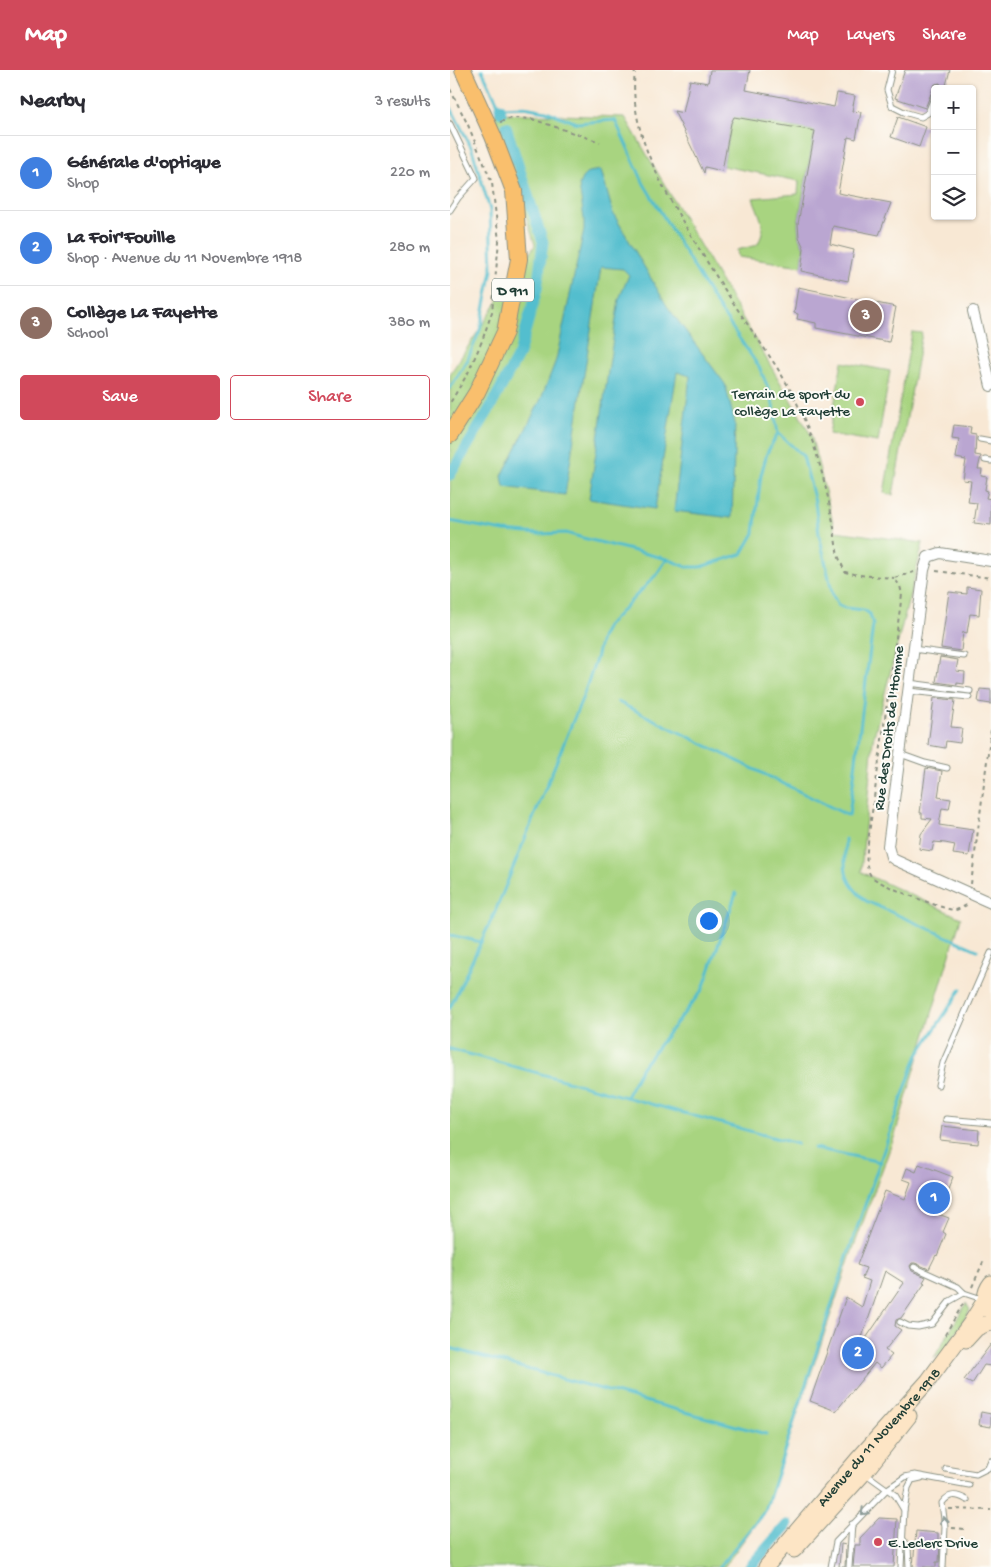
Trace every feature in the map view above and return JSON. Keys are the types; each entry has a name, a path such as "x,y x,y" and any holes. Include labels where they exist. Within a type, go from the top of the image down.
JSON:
{"main road":[{"name":"D 911","path":"450,435 477,392 505,332 519,259 514,191 488,126 462,70"},
{"name":"Avenue du 11 Novembre 1918","path":"766,1567 857,1460 928,1381 970,1324 988,1307 986,1293 991,1283"},
{"name":"Avenue du 11 Novembre 1918","path":"779,1567 864,1473 934,1386 977,1328 991,1322"}],"street":[{"path":"973,311 991,386"},
{"path":"924,570 928,557 940,553 991,561"},
{"name":"Rue des Droits de l'Homme","path":"924,570 888,846 890,857 991,903"}],"lane":[{"path":"892,70 887,90 892,106 921,117 928,113 931,105"},
{"path":"450,124 476,178 450,210"},
{"path":"980,439 991,441"},
{"path":"913,649 964,656"},
{"path":"908,687 970,691"},
{"path":"908,687 970,697"},
{"path":"900,754 925,764 946,768"},
{"path":"938,1086 943,1063 991,953"},
{"path":"946,1119 991,1123"},
{"path":"914,1267 958,1287 988,1307"},
{"path":"900,1322 908,1326 918,1327 932,1324 950,1301 966,1294"},
{"path":"946,1469 976,1474 988,1468 991,1461"},
{"path":"864,1473 895,1495 904,1510"},
{"path":"831,1567 836,1542 852,1523 886,1490 905,1477 915,1475 969,1485"},
{"path":"901,1567 904,1510 908,1488 912,1480 924,1477"},
{"path":"943,1567 945,1528 942,1504 946,1498 952,1495 961,1496 967,1500"},
{"path":"850,1567 852,1523"},
{"path":"903,1538 908,1547 909,1567"}],"path":[{"path":"635,70 634,94 640,133 650,161 665,192 746,322 775,363 794,398 811,436 819,460 833,519 838,555 845,572 894,578"},
{"path":"450,89 468,125 492,183 500,241 492,312 468,373 450,402"},
{"path":"488,126 512,118 532,119 600,142"},
{"path":"924,570 991,578"},
{"path":"970,894 991,730"},
{"path":"944,1335 984,1260"},
{"path":"943,1508 991,1510"}],"green space":[{"path":"494,113 625,117 811,435 835,531 923,543 873,740 861,872 961,918 895,1135 850,1257 765,1511 724,1567 450,1567 450,374 535,245"},
{"path":"733,113 736,117 815,131 798,224 799,237 804,248 802,266 738,257 737,250 757,245 762,233 760,216 753,198 798,194 799,181 723,166"},
{"path":"912,332 922,333 893,495 884,493"},
{"name":"Terrain de sport du collège La Fayette","path":"842,362 890,371 878,442 829,434"},
{"path":"966,1303 970,1310 943,1353 934,1358"}],"water":[{"path":"601,170 613,213 667,306 725,384 735,423 732,518 674,511 690,376 677,372 655,509 589,499 619,299 629,275 623,269 601,267 565,495 504,487 502,476 541,399 556,360 584,230 579,185 582,178 588,172"}],"building":[{"path":"710,70 750,70 746,90 834,107 837,93 855,96 852,111 861,112 856,139 848,137 838,193 891,203 879,235 833,226 830,244 854,250 848,281 801,271 804,248 799,237 798,224 815,131 734,117 731,123 722,171 705,167 704,173 674,111 683,113 690,80 708,83"},
{"path":"905,70 950,70 946,85 941,85 940,83 931,85 931,94 925,108 895,98"},
{"path":"898,117 926,127 919,147 891,137"},
{"path":"798,287 896,307 889,342 816,328 816,323 797,319 798,314 794,313"},
{"path":"954,425 971,427 970,434 976,435 975,455 981,456 978,469 982,469 981,476 987,477 985,490 988,491 986,498 991,499 991,525 974,523 977,503 968,502 971,481 963,480 966,460 956,458 959,439 952,438"},
{"path":"967,587 981,589 979,615 970,614 967,633 963,632 961,651 941,648 949,592 967,594"},
{"path":"940,657 958,660 956,671 965,672 964,684 936,682"},
{"path":"980,689 991,690 991,704 978,702"},
{"path":"934,698 955,700 951,727 962,728 960,743 946,741 945,748 928,745"},
{"path":"926,768 942,771 938,797 951,799 949,809 942,808 939,825 973,830 969,856 953,854 955,845 945,843 934,842 932,851 919,849 921,834 932,819 922,818 922,813 920,813"},
{"path":"942,1126 979,1130 978,1144 940,1140"},
{"path":"919,1164 953,1177 938,1214 949,1218 943,1232 946,1234 937,1256 929,1269 915,1263 912,1263 910,1266 912,1271 926,1277 923,1282 925,1283 901,1318 896,1320 895,1326 901,1330 885,1350 892,1355 881,1368 875,1363 836,1411 810,1401 846,1297 862,1307 870,1281 862,1278 866,1268 857,1265 885,1191 905,1199 911,1182 903,1179 907,1168 916,1172","holes":["885,1271 904,1283 860,1347"]},
{"path":"991,1344 991,1366 984,1365 972,1384 964,1380"},
{"path":"981,1412 991,1414 991,1427 979,1425"},
{"name":"E.Leclerc Drive","path":"879,1518 897,1519 894,1567 853,1567 855,1545 860,1545 860,1538"},
{"path":"916,1531 938,1533 938,1542 940,1542 939,1562 936,1562 936,1567 913,1567"},
{"path":"841,1544 846,1545 845,1567 839,1567"}],"waterway":[{"path":"482,70 500,108 524,107 546,111 577,123 615,120 644,184 716,304 759,367 771,394 778,433 803,456 815,502 819,534 833,596 838,605 845,608 864,610 870,614 873,625 849,816 618,702"},
{"path":"450,106 472,149 490,210 492,270 480,330 467,361 450,388"},
{"path":"500,108 501,113"},
{"path":"450,475 489,410 519,354 537,289 543,242 506,127"},
{"path":"450,521 504,531 539,534 566,533 667,559 687,567 700,567 742,554 754,533 761,475 767,453 778,433"},
{"path":"450,1008 495,912 584,694 601,638 607,626 656,575 667,559"},
{"path":"845,839 845,866 848,880 866,901 977,950"},
{"path":"626,1097 642,1067 703,989 736,893"},
{"path":"450,935 481,942"},
{"path":"719,1567 765,1511 847,1257 912,1069 918,1055 961,989"},
{"path":"450,1049 797,1144"},
{"path":"814,1148 881,1162"},
{"path":"450,1348 766,1434"},
{"path":"750,1567 787,1525"}],"place":[{"name":"Collège La Fayette","path":"866,316"},
{"name":"Terrain de sport du collège La Fayette","path":"860,402"},
{"name":"Générale d'optique","path":"934,1198"},
{"name":"La Foir'Fouille","path":"858,1353"},
{"name":"E.Leclerc Drive","path":"878,1542"}]}
